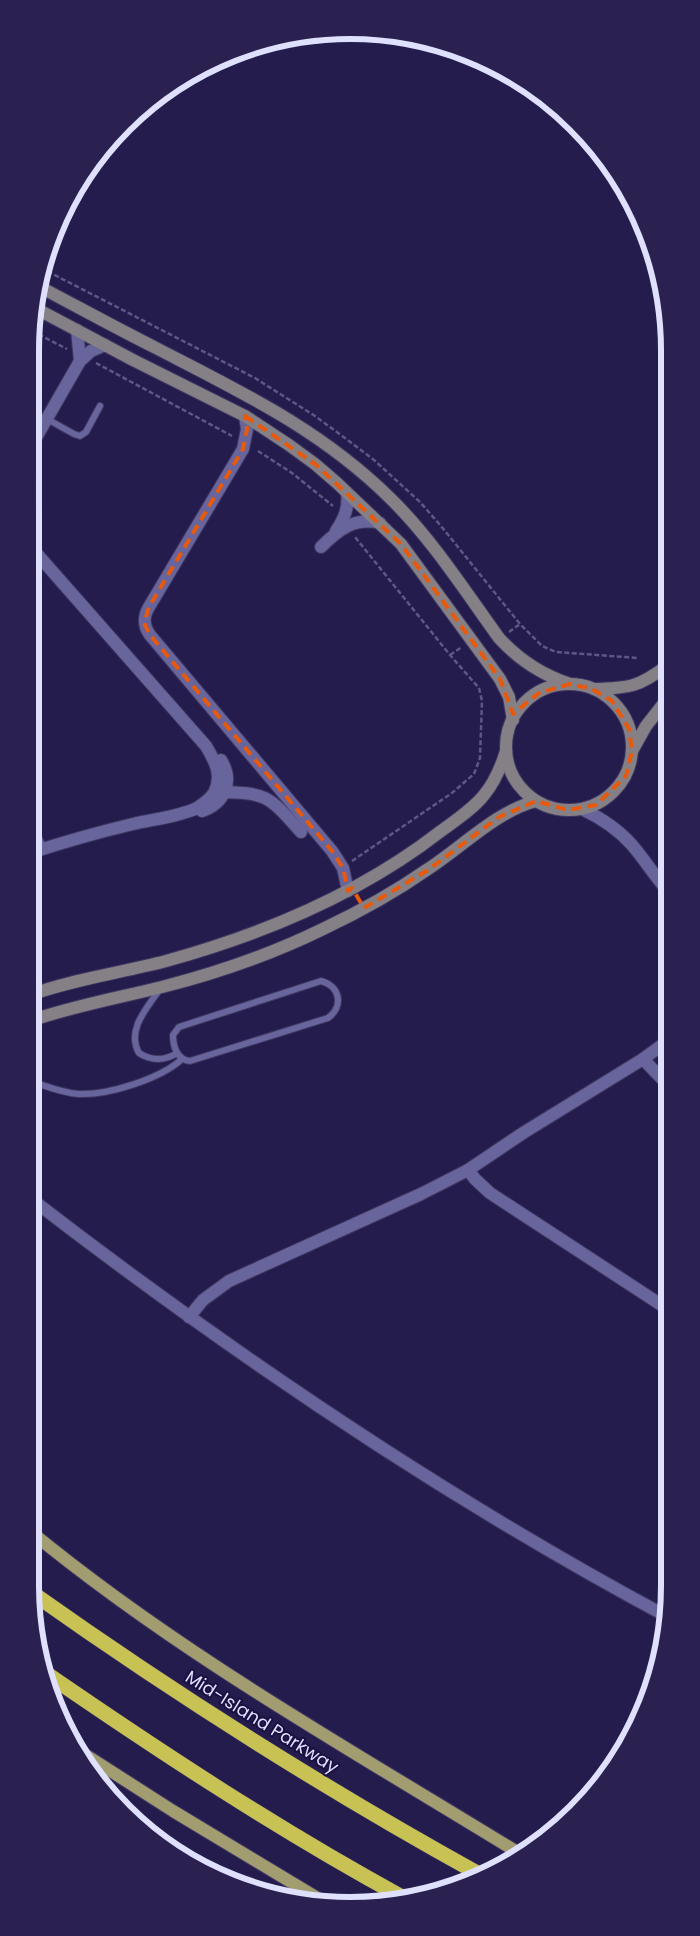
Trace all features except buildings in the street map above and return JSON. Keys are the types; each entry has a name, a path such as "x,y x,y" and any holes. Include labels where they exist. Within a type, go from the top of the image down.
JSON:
{"highway":[{"name":"Mid-Island Parkway","path":"39,1598 232,1728 403,1832 474,1871"},
{"path":"52,1678 258,1812 397,1894"}],"main road":[{"path":"39,1538 97,1583 193,1650 301,1720 515,1850"},
{"path":"90,1758 173,1811 313,1895"}],"street":[{"path":"45,290 244,392 322,441 358,468 422,532 499,638 511,651 538,672 570,684 592,689 621,688 639,684 661,670"},
{"path":"41,311 105,346 245,416 295,449 337,483 401,544 500,679 509,697 513,720"},
{"path":"77,330 82,358"},
{"path":"39,433 82,358 91,351 105,346"},
{"path":"245,416 247,429 243,448 148,607 144,623 150,635 326,845 343,868 350,889 364,908"},
{"path":"335,533 346,515 347,493"},
{"path":"320,547 335,533 354,522 372,521 380,523"},
{"path":"39,556 206,746 218,756 226,769 227,783 220,792 196,808 39,850"},
{"path":"570,684 554,687 539,693 522,706 513,720 507,738 506,751 513,777 521,788 536,801 555,808 568,810 582,809 602,801 618,788 626,776 632,751 646,726 661,707"},
{"path":"592,689 612,701 622,714 630,729 632,751"},
{"path":"39,992 207,948 290,918 350,889 402,860 477,803 498,774 506,751"},
{"path":"220,792 254,794 270,800 301,832"},
{"path":"39,1018 85,1004 161,987 221,970 276,950 325,929 428,870 508,812 536,801"},
{"path":"582,809 620,833 633,846 661,882"},
{"path":"189,1317 206,1296 229,1281 422,1194 468,1170 661,1046"},
{"path":"643,1059 661,1078"},
{"path":"468,1170 478,1183 490,1193 661,1305"},
{"path":"39,1205 189,1317 292,1389 401,1460 516,1530 660,1613"}],"lane":[{"path":"47,419 80,436 86,432 100,406"},
{"path":"315,982 326,983 337,994 338,1005 336,1011 328,1018 194,1060 182,1059 177,1053 174,1035 179,1026 315,982"},
{"path":"161,987 139,1020 134,1041 138,1053 148,1058 160,1060 177,1053"},
{"path":"39,1084 66,1092 100,1093 155,1076 171,1068 182,1059"}],"path":[{"path":"39,335 82,358 124,376 240,440"},
{"path":"258,451 307,484 330,502 337,512"},
{"path":"343,868 452,793 474,774 480,758 482,701 478,688 351,532"}],"highlighted area":[{"path":"245,416 315,464 401,544 500,679 513,714 539,693 570,684 592,689 612,701 629,729 632,751 626,776 596,805 568,810 536,801 529,802 499,817 428,870 364,908 352,888 348,891 343,868 332,851 150,635 144,623 149,607 243,449 247,429"}]}
